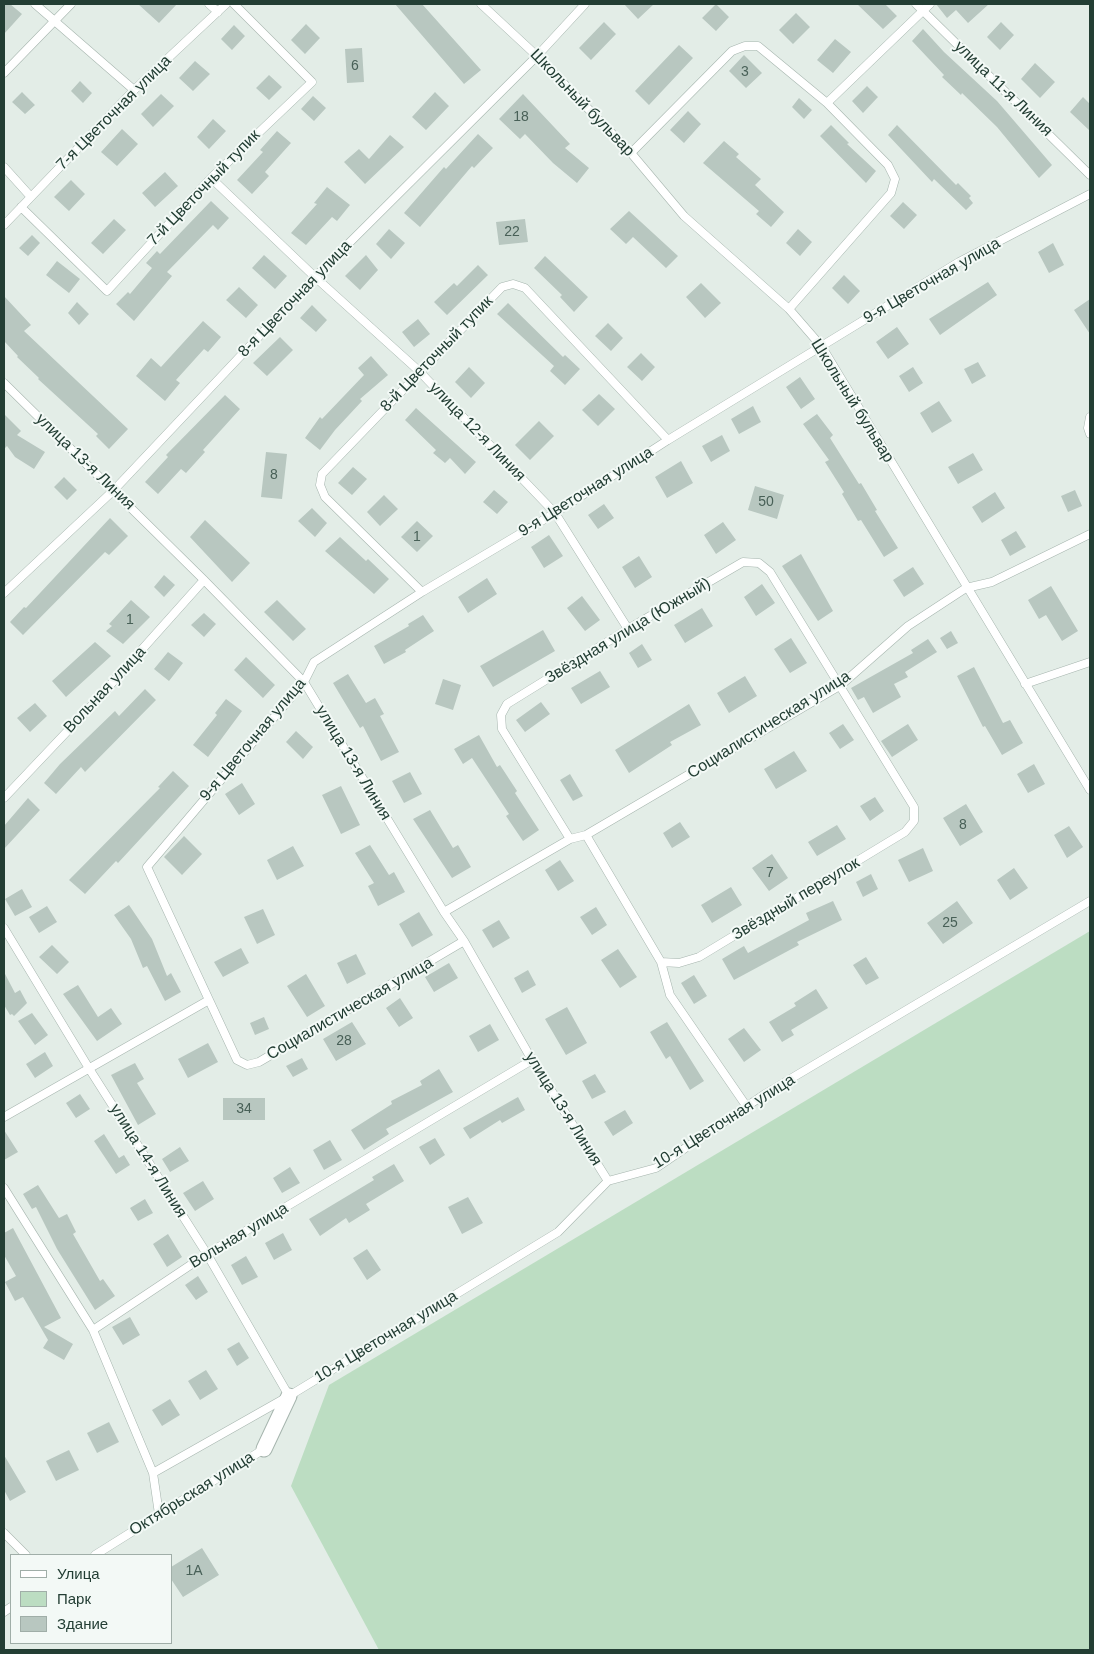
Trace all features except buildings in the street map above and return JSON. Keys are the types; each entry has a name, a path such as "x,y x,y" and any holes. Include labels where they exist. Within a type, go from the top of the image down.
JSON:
{"street":[{"path":"264,1449 289,1396"}],"lane":[{"path":"35,4 134,90"},
{"path":"4,73 72,4"},
{"path":"209,4 218,12"},
{"name":"7-я Цветочная улица","path":"4,225 134,90 226,4"},
{"name":"7-й Цветочный тупик","path":"21,207 107,291 211,178 312,82 234,4"},
{"name":"Школьный бульвар","path":"481,4 537,56 631,153 684,216 789,309 822,347 966,588 1090,790"},
{"name":"8-я Цветочная улица","path":"4,593 114,490 315,277 537,56 585,4"},
{"name":"улица 11-я Линия","path":"916,4 1090,174"},
{"path":"827,103 930,4"},
{"path":"631,153 732,51 745,46 758,46 827,103 888,165 895,179 891,193 789,309"},
{"path":"4,167 31,197"},
{"name":"улица 12-я Линия","path":"211,178 315,277 419,371 555,513 628,629"},
{"name":"9-я Цветочная улица","path":"147,867 304,682 314,662 422,592 555,513 668,440 959,262 1090,194"},
{"name":"8-й Цветочный тупик","path":"422,592 325,497 320,485 322,474 419,371 502,287 513,284 525,288 668,440"},
{"name":"улица 13-я Линия","path":"4,383 114,490 304,682 444,912 464,941 532,1060 608,1181"},
{"path":"1090,417 1088,428 1090,434"},
{"name":"Социалистическая улица","path":"444,912 570,839 586,836 841,685 908,626 966,588 992,582 1090,534"},
{"name":"Звёздная улица (Южный)","path":"570,839 502,728 501,716 507,704 628,629 742,562 759,563 770,572 841,685"},
{"name":"Вольная улица","path":"4,798 96,702 204,580"},
{"path":"1025,684 1090,662"},
{"name":"Звёздный переулок","path":"661,962 679,963 699,957 905,832 914,821 914,807 841,685"},
{"path":"586,836 661,962 670,995 747,1108"},
{"name":"Социалистическая улица","path":"147,867 237,1060 247,1065 259,1062 464,941"},
{"name":"10-я Цветочная улица","path":"153,1473 289,1396 558,1232 608,1181 656,1168 765,1094 1090,901"},
{"name":"улица 14-я Линия","path":"4,928 90,1070 207,1254 289,1396"},
{"path":"4,1117 90,1070 210,1000"},
{"name":"Вольная улица","path":"93,1330 207,1254 532,1060"},
{"path":"4,1188 93,1330 153,1473 159,1514"},
{"name":"Октябрьская улица","path":"97,1554 264,1449"},
{"path":"4,1532 25,1554"}],"green space":[{"path":"1090,931 1090,1650 379,1650 291,1486 329,1385"}]}
